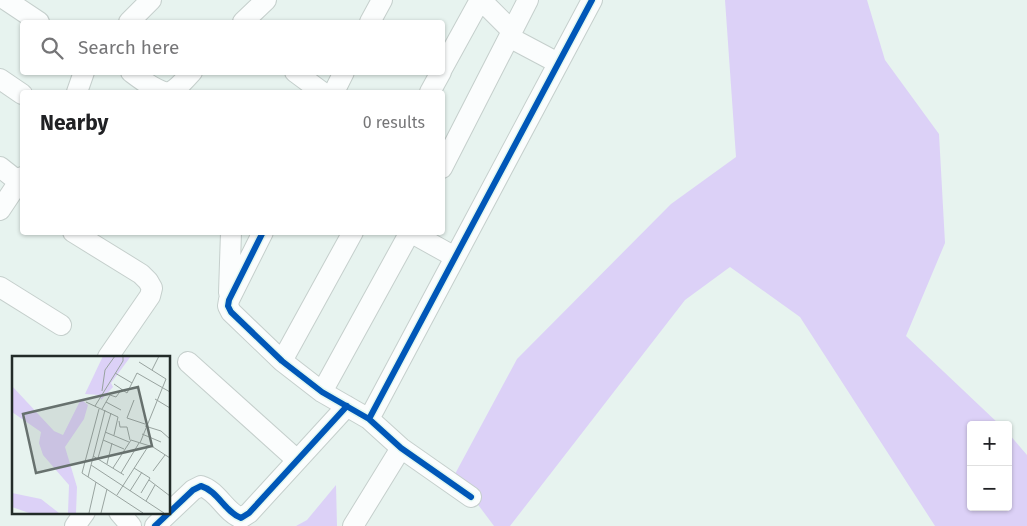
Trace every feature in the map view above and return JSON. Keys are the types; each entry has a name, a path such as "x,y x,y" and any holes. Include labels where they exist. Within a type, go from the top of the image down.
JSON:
{"street":[{"path":"131,20 151,0"},
{"path":"245,20 266,0"},
{"path":"371,20 382,0"},
{"path":"445,66 481,0 510,34 558,63"},
{"path":"445,162 528,0"},
{"path":"370,420 592,0"},
{"path":"21,4 37,20"},
{"path":"78,90 83,75"},
{"path":"135,75 157,90"},
{"path":"299,75 319,90"},
{"path":"335,90 342,75"},
{"path":"431,90 440,75"},
{"path":"0,79 20,93"},
{"path":"175,90 191,82"},
{"path":"0,167 15,193"},
{"path":"78,235 141,274 152,288 150,296 109,356"},
{"path":"232,235 228,306 231,312 282,361 322,392 370,420 402,448 471,497"},
{"path":"229,300 262,235"},
{"path":"282,361 351,235"},
{"path":"322,392 408,235"},
{"path":"415,235 455,257"},
{"path":"0,287 62,325"},
{"path":"188,362 296,460"},
{"path":"170,512 193,490 201,486 209,488 235,516 242,518 249,513 347,406"},
{"path":"353,526 402,448"},
{"path":"75,526 84,514"},
{"path":"121,514 131,526"},
{"path":"155,526 168,514"}],"shaded area":[{"path":"725,0 867,0 885,60 939,134 945,243 906,336 996,421 967,421 967,511 1012,511 1012,438 1027,455 1027,526 935,526 800,317 730,267 685,300 510,526 494,526 455,474 517,359 671,204 736,157"},
{"path":"336,485 337,526 296,526 307,520"}],"cycle path":[{"path":"369,419 592,0"},
{"path":"262,235 229,300 228,306 231,312 282,361 322,392 369,419 401,448 471,497"},
{"path":"170,512 193,490 201,486 212,492 230,511 241,518 249,513 347,406"},
{"path":"155,526 168,514"}]}
